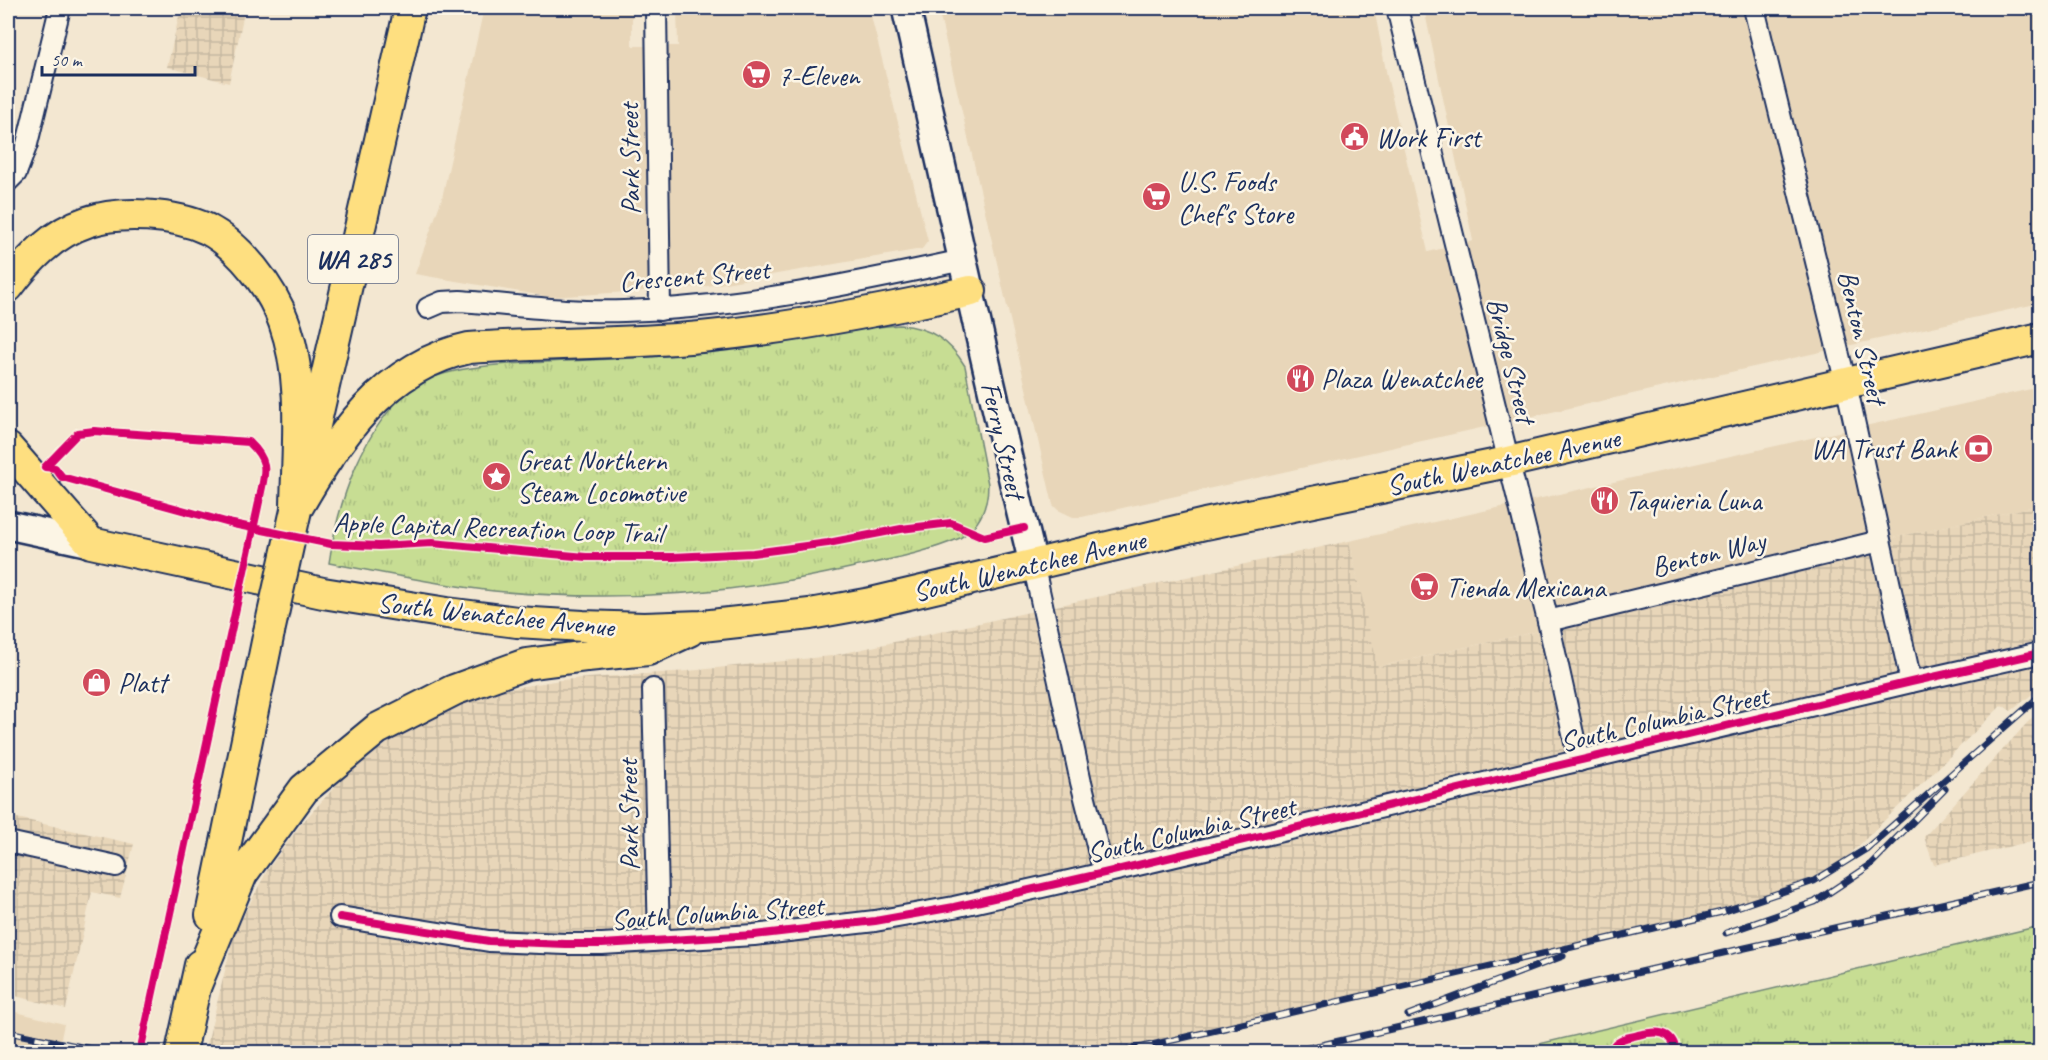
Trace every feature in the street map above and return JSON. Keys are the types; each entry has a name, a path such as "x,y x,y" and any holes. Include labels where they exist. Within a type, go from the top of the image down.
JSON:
{"main road":[{"name":"WA 285","path":"181,1053 269,632 410,8"},
{"name":"Ferry Street","path":"906,8 971,291 997,418 1033,563"},
{"path":"8,287 21,270 49,242 87,222 128,214 169,218 207,230 234,249 256,270 284,320 293,352 297,421 296,510"},
{"path":"296,510 323,462 371,402 418,365 446,353 481,347 637,342 759,331 841,318 971,291"},
{"name":"South Wenatchee Avenue","path":"8,525 315,592 447,613 517,622 583,626 644,628 702,626 787,617 861,604 1205,524 1508,462 2040,338"},
{"path":"8,448 91,543"},
{"path":"196,985 242,874 304,789 377,729 454,690 526,664 648,650 702,626"}],"street":[{"path":"8,181 16,173 27,144 60,8"},
{"name":"Park Street","path":"656,8 660,310"},
{"name":"Bridge Street","path":"1396,8 1548,621 1579,761"},
{"name":"Benton Street","path":"1754,8 1846,384 1911,682"},
{"name":"Crescent Street","path":"428,308 442,302 460,301 580,311 660,310 729,304 839,286 963,260"},
{"name":"Benton Way","path":"1548,621 1880,541"},
{"name":"Ferry Street","path":"1033,563 1081,782 1104,873"},
{"name":"South Columbia Street","path":"340,917 489,941 602,944 754,935 875,921 945,909 1104,873 2040,653"},
{"name":"Park Street","path":"653,689 659,940"},
{"path":"8,842 116,866"}],"shaded area":[{"path":"181,8 245,8 229,83 167,67"},
{"path":"484,8 632,8 632,46 678,46 677,8 869,8 928,241 922,249 702,287 550,297 415,274 442,198"},
{"path":"938,8 1374,8 1387,76 1428,252 1473,241 1424,8 2040,8 2040,303 1082,517 1073,517 1053,505"},
{"path":"2040,387 2040,505 1564,612 1566,625 1377,667 1349,541"},
{"path":"2040,505 2040,688 2011,711 2002,705 1833,871 1726,909 1109,1052 205,1052 232,942 242,918 268,869 302,823 342,779 391,740 445,710 501,690 560,680 688,671 831,656 1349,541 1378,667 1566,625 1563,612"},
{"path":"2040,711 2040,839 1934,865 1924,837"},
{"path":"8,816 134,844 120,898 92,892 66,1009 8,994"},
{"path":"8,1010 64,1024 58,1052 8,1052"}],"green space":[{"path":"900,325 921,329 938,337 953,349 965,366 988,484 986,501 978,522 960,538 906,556 762,585 628,596 494,591 329,563 346,491 367,443 380,422 396,403 414,387 427,380 443,374 478,367 691,354"},
{"path":"2040,926 2040,1052 1505,1052"}],"railway":[{"path":"1111,1052 1143,1047 1722,912 1814,881 1866,849 2040,696"},
{"path":"1726,933 1815,902 1869,866 1945,789"},
{"path":"1291,1052 2040,882"},
{"path":"1408,1015 1563,956"},
{"path":"8,1032 106,1052"}],"cycle path":[{"name":"Apple Capital Recreation Loop Trail","path":"140,1052 229,639 244,571 259,502 264,463 249,442 94,431 78,433 45,467 55,468 62,477 233,524 331,544 379,546 432,543 586,557 673,557 753,553 951,523 984,537 1024,528"},
{"path":"340,917 489,941 566,944 754,935 875,921 954,907 1104,873 2040,653"},
{"path":"1610,1052 1613,1046 1623,1039 1657,1033 1667,1035 1676,1052"}],"place":[{"name":"7-Eleven","path":"757,75"},
{"name":"Work First","path":"1355,137"},
{"name":"U.S. Foods Chef's Store","path":"1157,197"},
{"name":"Plaza Wenatchee","path":"1300,378"},
{"name":"WA Trust Bank","path":"1978,448"},
{"name":"Great Northern Steam Locomotive","path":"496,476"},
{"name":"Taquieria Luna","path":"1604,500"},
{"name":"Tienda Mexicana","path":"1425,587"},
{"name":"Platt","path":"97,682"}]}
